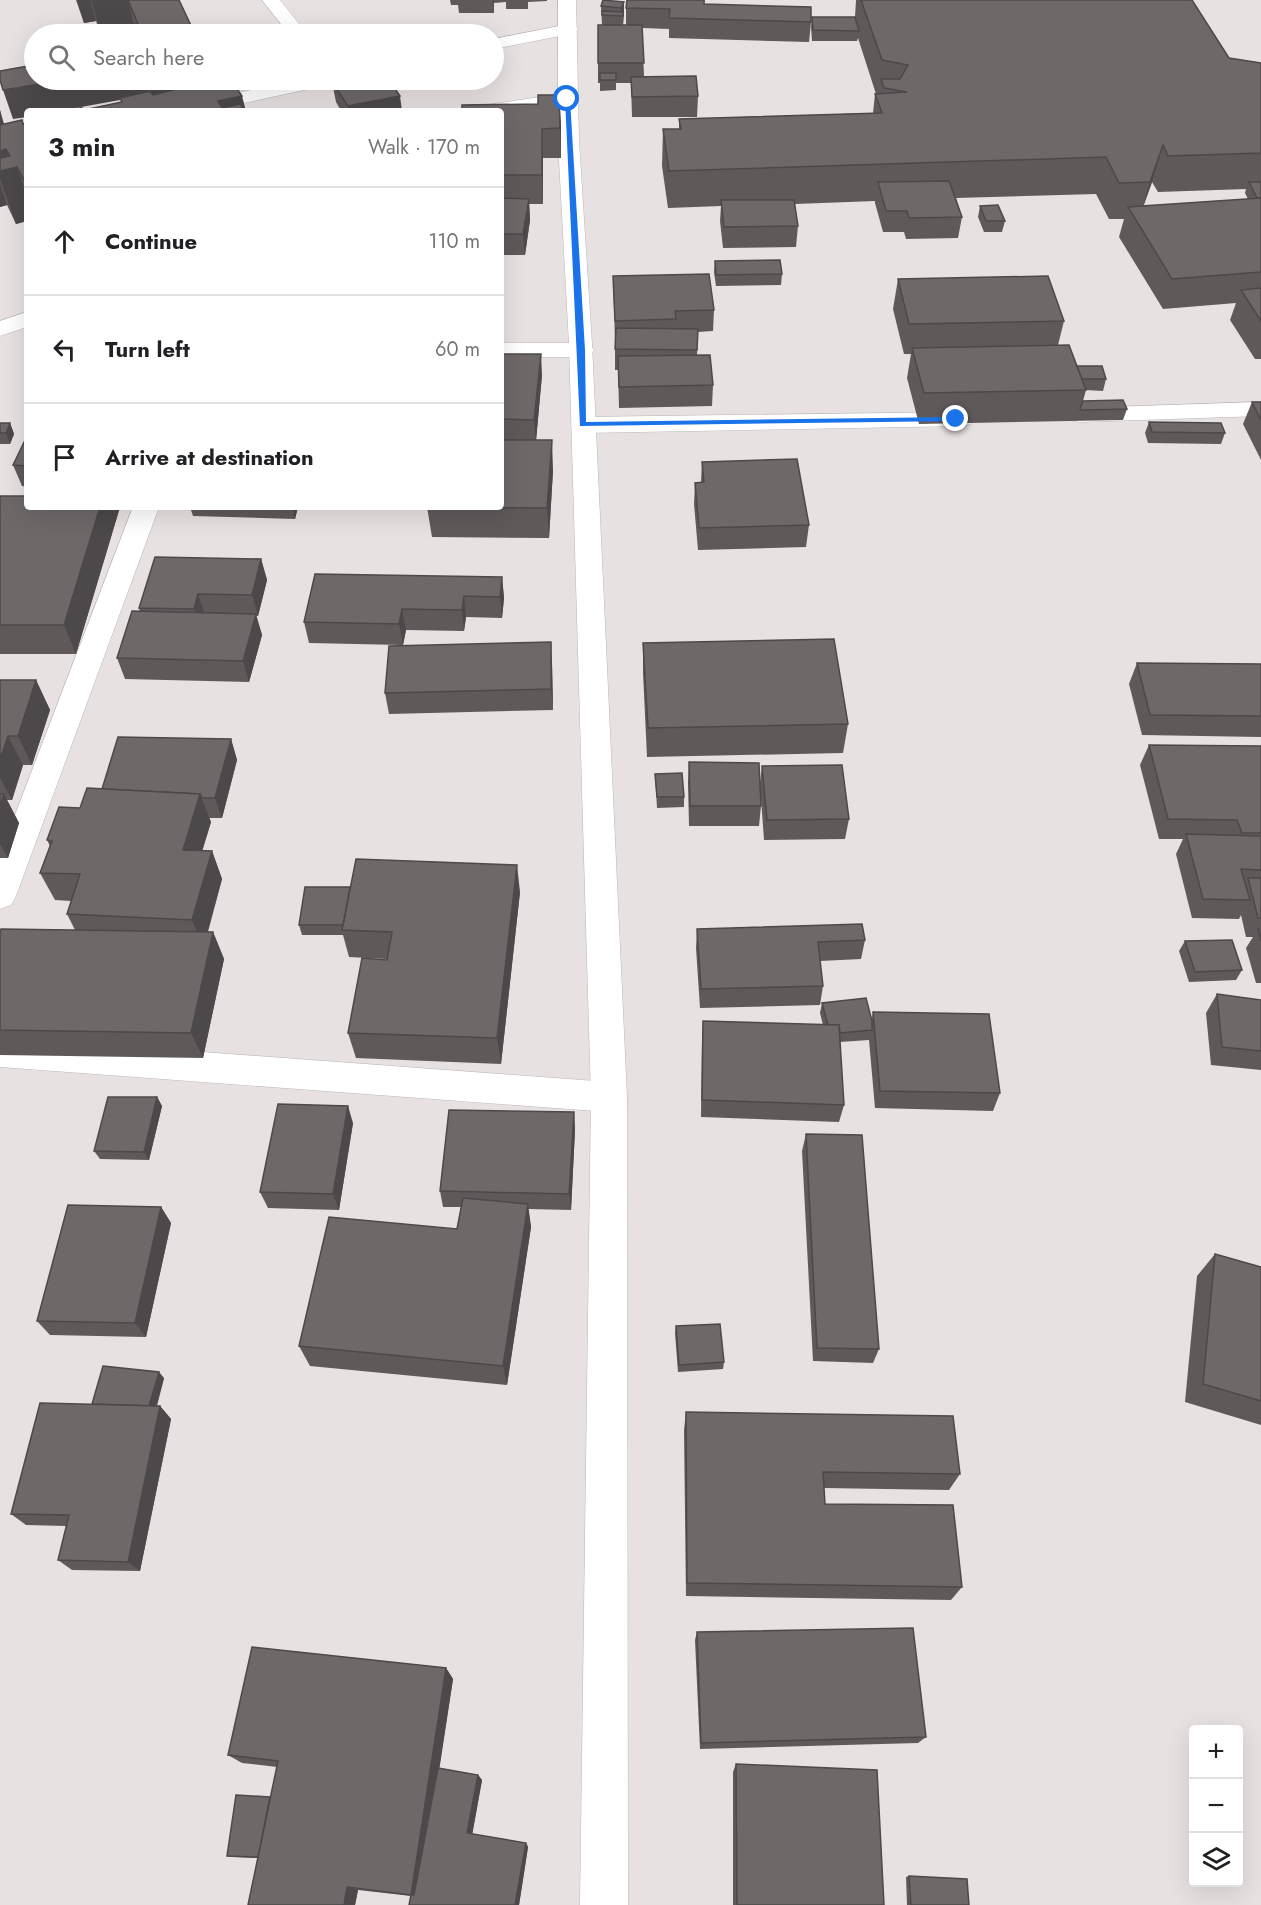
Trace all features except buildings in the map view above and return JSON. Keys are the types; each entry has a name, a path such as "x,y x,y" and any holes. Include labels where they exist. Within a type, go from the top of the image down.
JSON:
{"street":[{"path":"272,0 290,24"},
{"path":"504,40 568,14 567,99 582,350 609,1097 604,1905"},
{"path":"201,108 286,96 300,90"},
{"path":"504,108 567,99"},
{"path":"0,329 24,320"},
{"path":"504,350 582,350"},
{"path":"1062,416 1261,409"},
{"path":"583,425 979,418"},
{"path":"0,896 145,510"},
{"path":"0,1052 609,1097"}],"route":[{"path":"567,99 582,350 583,425 956,419"}]}
